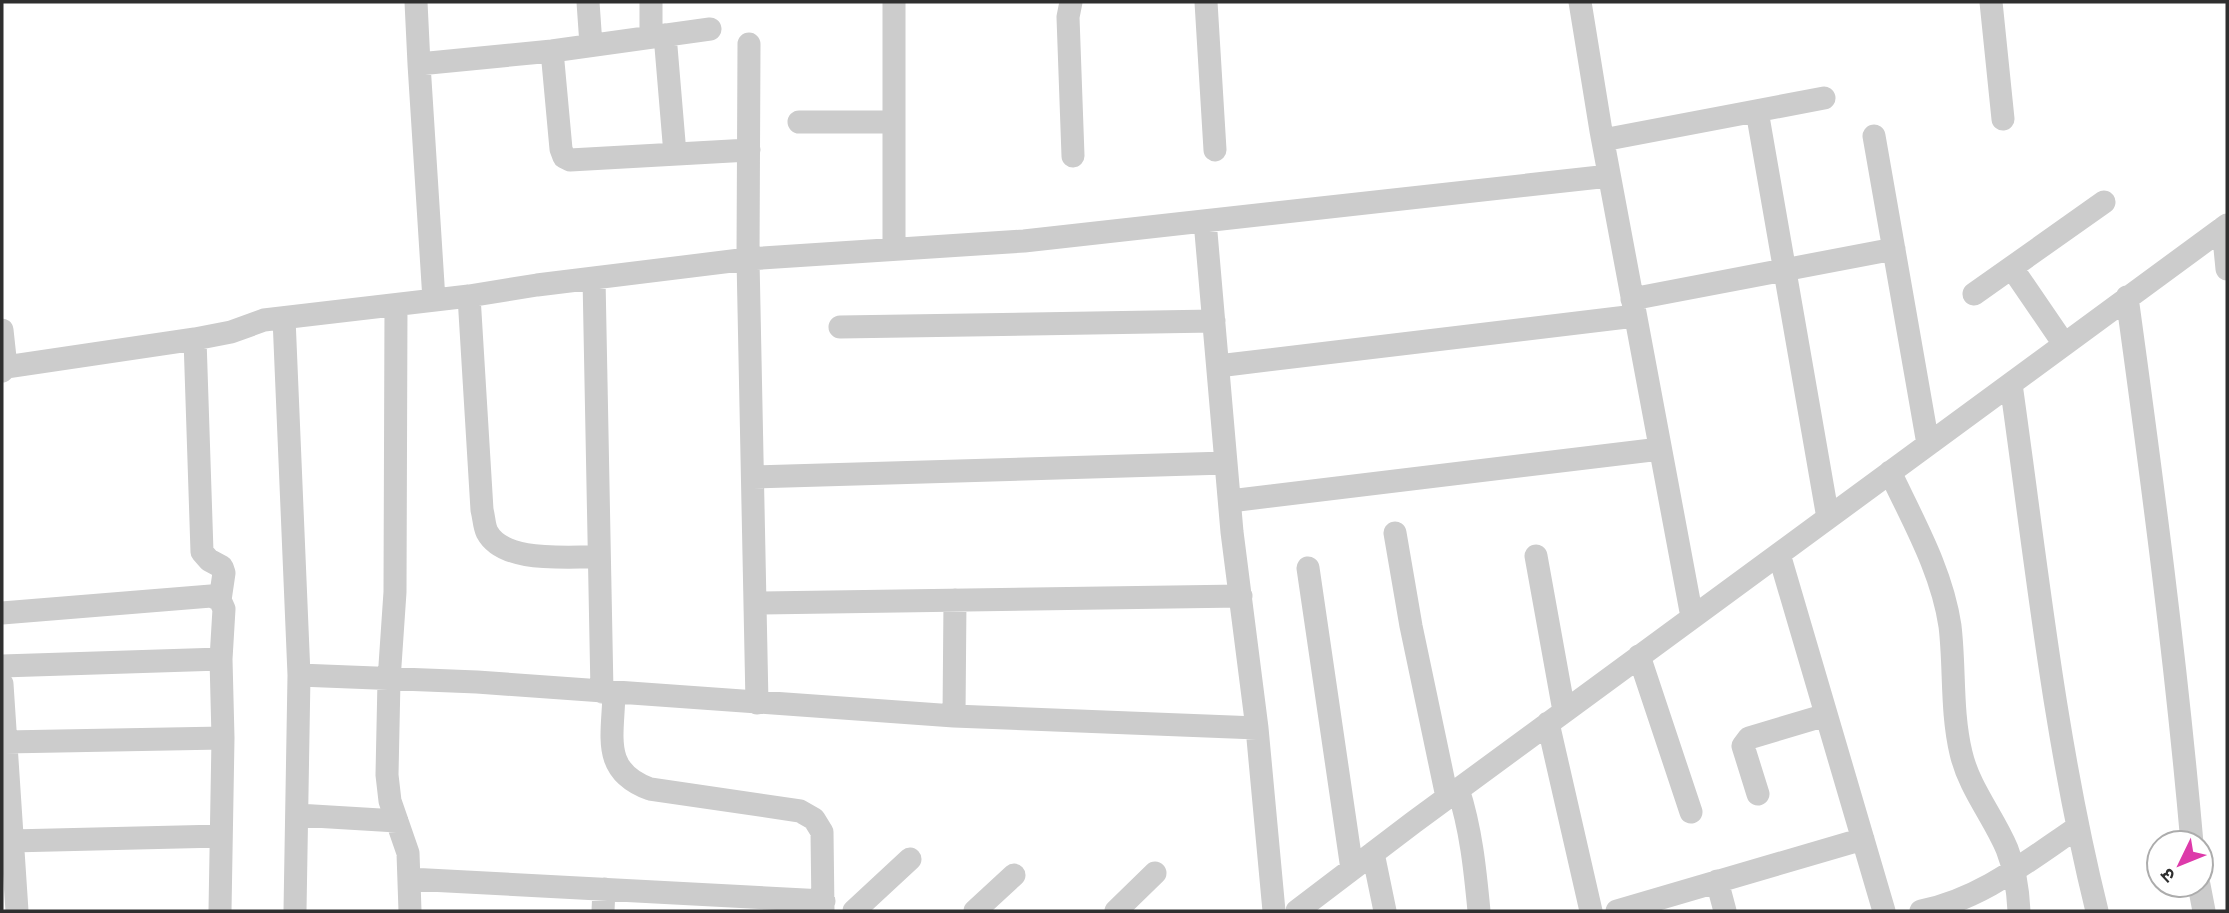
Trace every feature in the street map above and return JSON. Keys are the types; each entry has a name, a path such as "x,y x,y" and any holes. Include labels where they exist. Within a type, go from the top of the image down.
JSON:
{"street":[{"path":"416,2 434,300"},
{"path":"588,2 591,45"},
{"path":"651,2 675,154"},
{"path":"894,2 894,249"},
{"path":"1071,2 1068,18 1073,156"},
{"path":"1206,2 1215,150"},
{"path":"1580,2 1609,176 1692,617"},
{"path":"1991,2 2003,119"},
{"path":"419,64 552,51 710,29"},
{"path":"749,44 748,259 757,703"},
{"path":"552,51 564,157 570,160 750,150"},
{"path":"1603,140 1824,98"},
{"path":"1757,111 1828,518"},
{"path":"799,122 894,122"},
{"path":"1874,136 1928,444"},
{"path":"2,330 4,369 195,339 231,332 264,320 748,259 1024,241 1609,176"},
{"path":"1974,294 2104,202"},
{"path":"1205,221 1226,463 1257,728 1274,911"},
{"path":"2225,226 2227,269"},
{"path":"1297,911 1452,793 2225,226"},
{"path":"1218,366 1634,308 1784,270 1894,249"},
{"path":"2012,268 2064,344"},
{"path":"409,879 603,900 823,906 822,832 814,819 800,811 650,789 633,782 620,770 613,753 599,557 594,278"},
{"path":"469,296 482,510 487,531 501,547 515,553 599,557"},
{"path":"2127,297 2172,642 2191,829"},
{"path":"396,305 395,593 389,680 387,775 390,801 408,853 410,911"},
{"path":"284,318 299,675 295,911"},
{"path":"840,327 1214,321"},
{"path":"195,339 202,552 209,561 222,567 224,573 220,600 224,609 221,659 223,737 220,911"},
{"path":"2011,384 2054,693 2078,827 2097,911"},
{"path":"1230,500 1660,449"},
{"path":"753,477 1226,463"},
{"path":"1890,472 1927,551 1942,591 1950,626 1955,724 1961,755 1973,787 2006,846 2014,870 2019,911"},
{"path":"1395,533 1411,626 1452,793 1466,815 1474,853 1479,911"},
{"path":"1779,554 1884,911"},
{"path":"1536,555 1556,717 1591,911"},
{"path":"1308,568 1352,869"},
{"path":"2,613 211,596 220,600"},
{"path":"755,603 1241,596"},
{"path":"954,716 955,600"},
{"path":"1639,656 1691,812"},
{"path":"2,666 221,659"},
{"path":"299,675 477,681 954,716 1257,728"},
{"path":"2,684 17,911"},
{"path":"1758,794 1743,746 1745,741 1826,715"},
{"path":"5,741 223,737"},
{"path":"296,815 397,821"},
{"path":"1921,911 1968,897 2078,827"},
{"path":"11,841 221,836"},
{"path":"1617,911 1863,839"},
{"path":"1373,853 1385,911"},
{"path":"854,911 910,859"},
{"path":"1116,911 1155,873"},
{"path":"975,911 1014,875"},
{"path":"1717,881 1725,911"}]}
